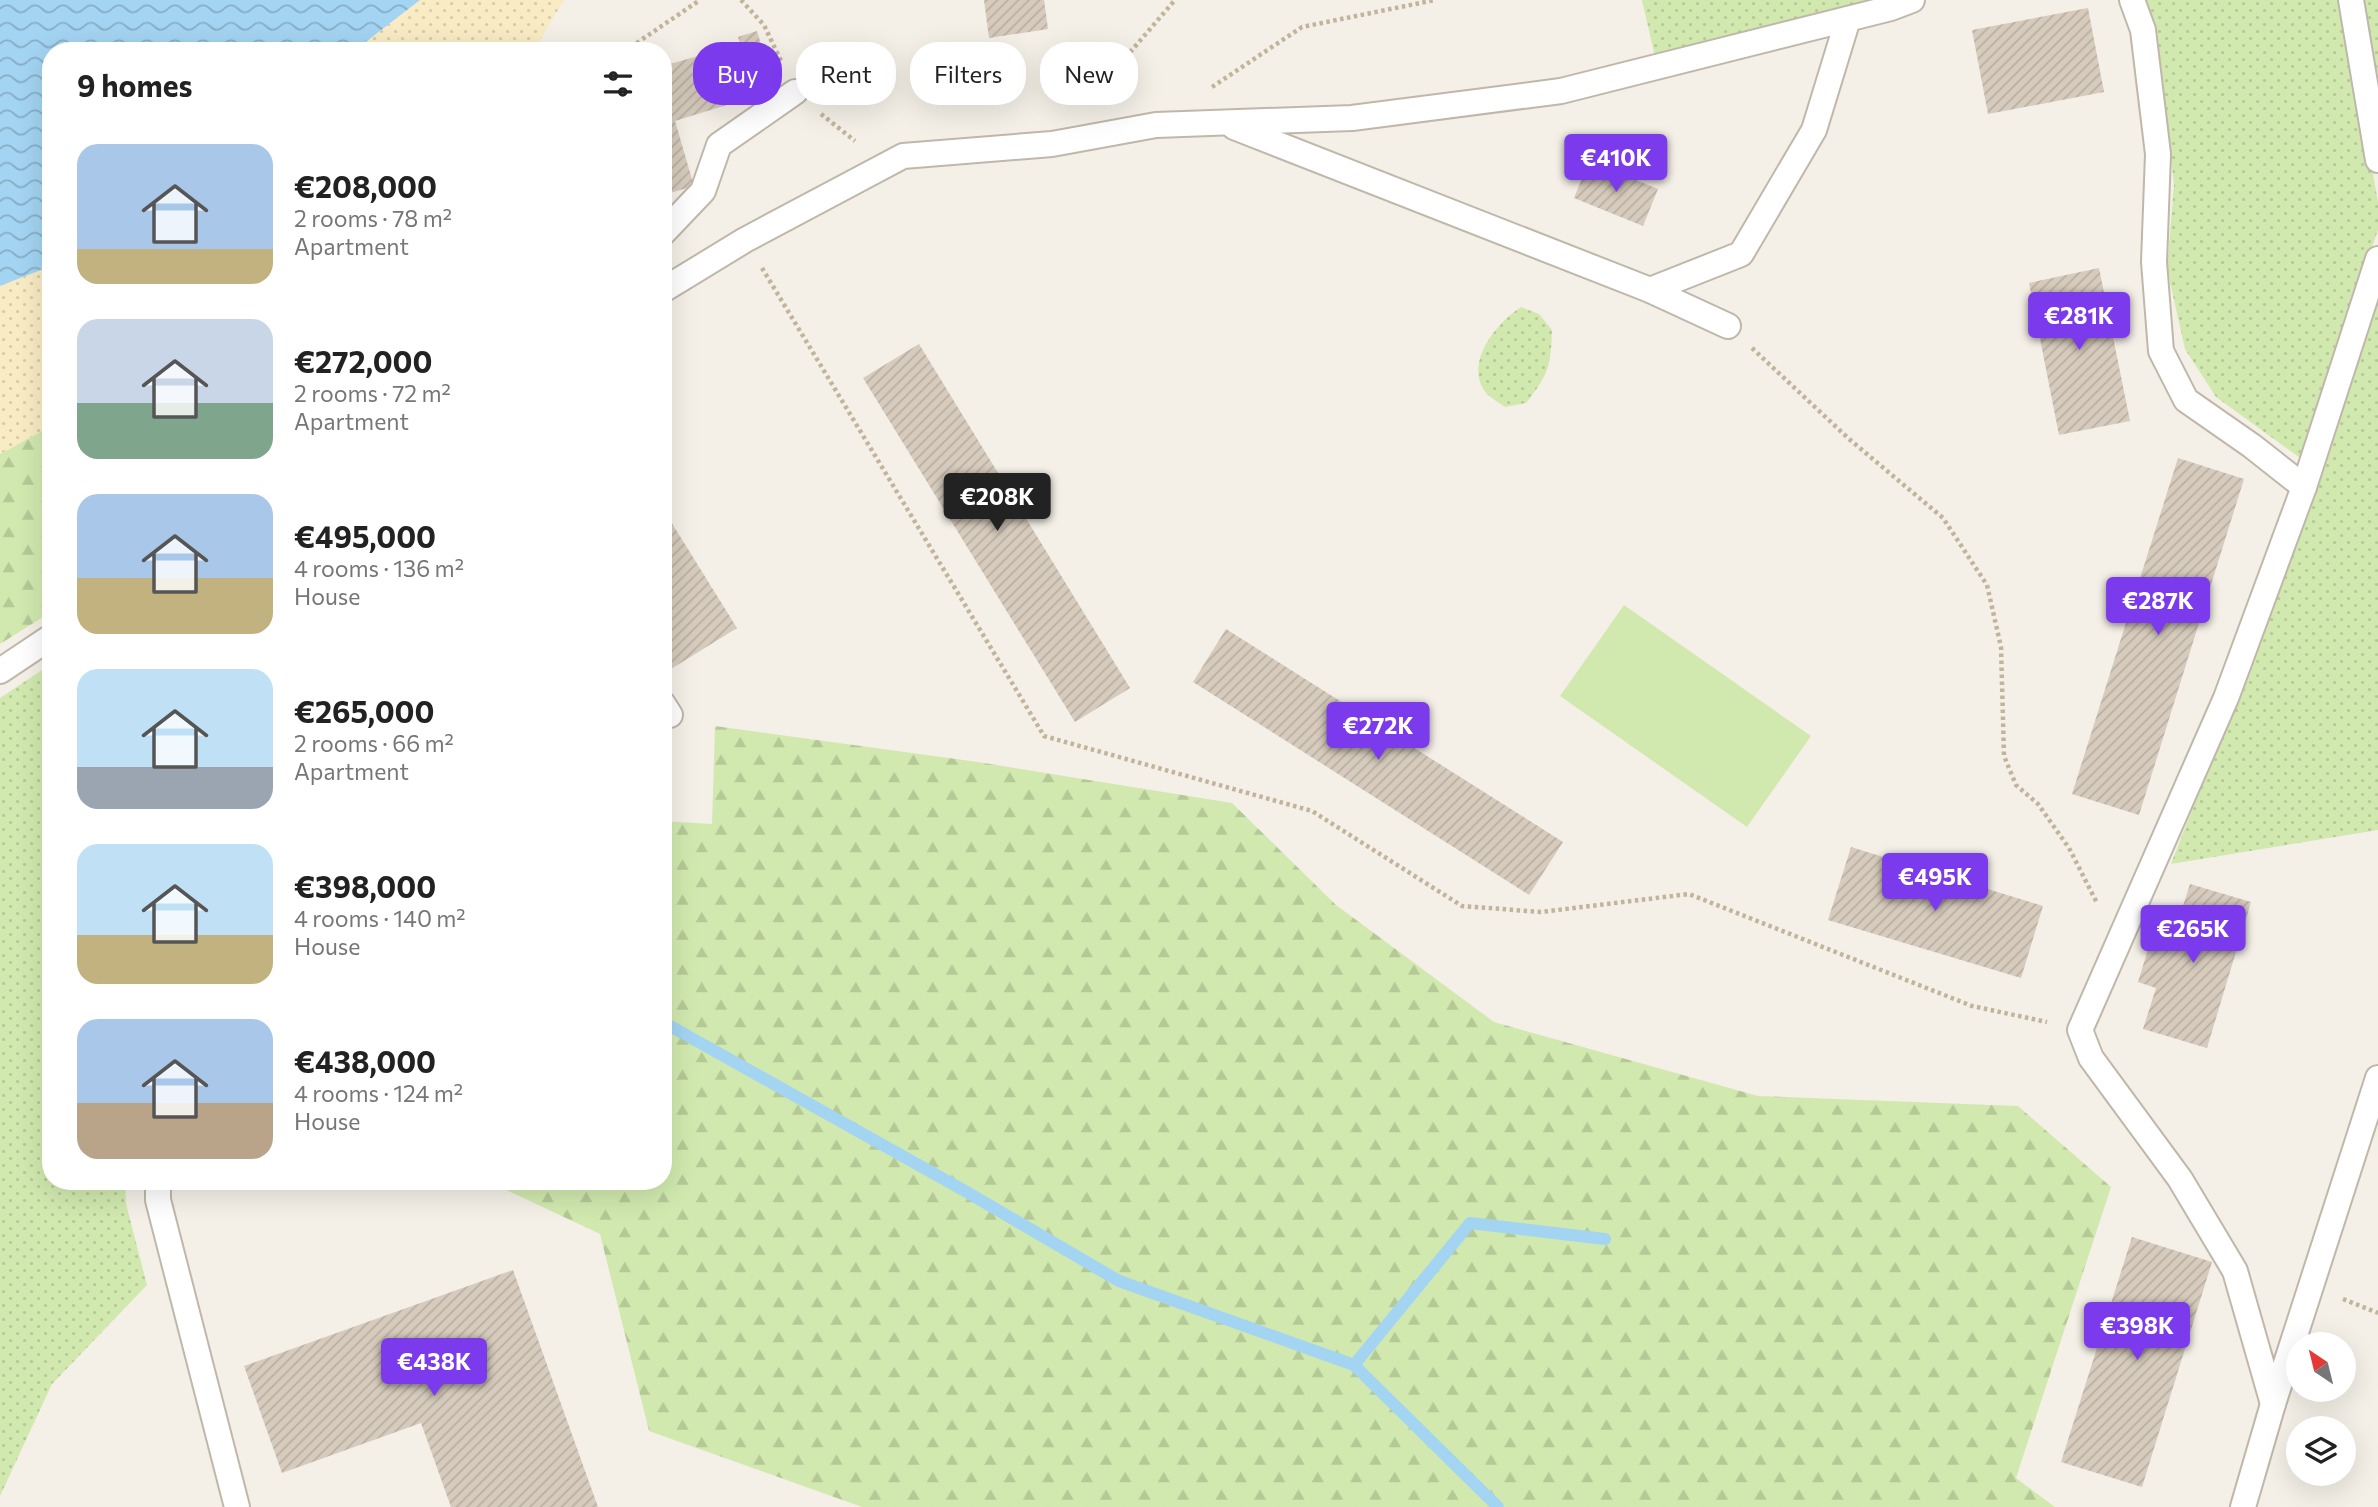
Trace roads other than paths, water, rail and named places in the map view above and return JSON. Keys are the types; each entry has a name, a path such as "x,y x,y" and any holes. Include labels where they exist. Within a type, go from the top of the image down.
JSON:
{"lane":[{"path":"672,285 745,240 903,156 1052,144 1156,125 1352,118 1561,91 1848,19 1912,0"},
{"path":"2132,0 2143,30 2158,154 2154,262 2161,351 2186,400 2252,446 2304,487"},
{"path":"2351,0 2378,160"},
{"path":"1650,290 1741,254 1814,130 1848,19"},
{"path":"672,224 703,191 719,145 795,92"},
{"path":"1224,123 1650,290 1728,326"},
{"path":"2273,1404 2235,1271 2180,1179 2091,1058 2080,1030 2226,698 2304,487 2378,259"},
{"path":"0,671 42,643"},
{"path":"2243,1507 2273,1404 2378,1078"},
{"path":"158,1190 158,1200 237,1507"}],"water":[{"path":"0,0 420,0 366,42 42,42 42,270 0,286"}],"waterway":[{"path":"672,1027 965,1191 1119,1281 1354,1365 1498,1507"},
{"path":"1354,1365 1470,1223 1605,1239"}]}
